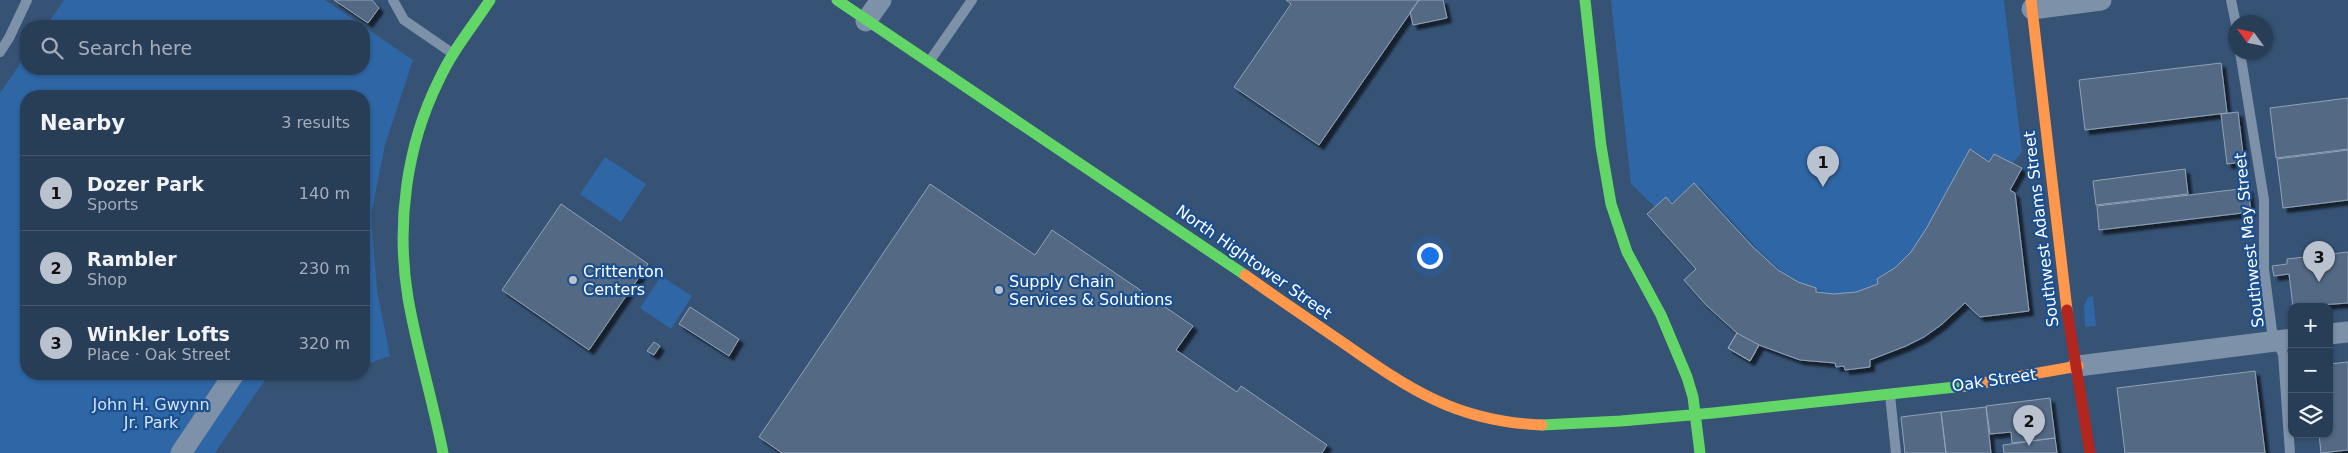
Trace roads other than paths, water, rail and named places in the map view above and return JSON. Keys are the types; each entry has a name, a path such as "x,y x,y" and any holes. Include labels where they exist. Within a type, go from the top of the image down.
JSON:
{"street":[{"path":"443,453 408,296 404,213 410,168 421,123 433,91 452,54 490,0"},
{"name":"North Hightower Street","path":"836,0 1163,218 1396,380 1421,394 1471,414 1524,424 1580,424 1696,416"},
{"path":"866,21 881,0"},
{"path":"1585,0 1600,146 1612,210 1630,258 1661,315 1685,370 1693,396 1700,453"},
{"path":"2031,5 2101,0"},
{"name":"Southwest Adams Street","path":"2031,5 2071,340 2078,366 2090,453"},
{"path":"2333,334 2348,332"},
{"name":"Oak Street","path":"1696,416 1890,394 2048,373 2078,366 2284,340"},
{"path":"181,453 230,380"}],"lane":[{"path":"0,52 16,25 27,0"},
{"path":"394,0 404,20 414,29 452,54"},
{"path":"928,63 972,0"},
{"path":"2232,0 2234,15"},
{"name":"Southwest May Street","path":"2241,60 2264,200 2264,269 2272,330 2284,340 2282,354 2290,453"},
{"path":"1890,394 1896,453"}],"place":[{"name":"Dozer Park","path":"1823,187"},
{"name":"Crittenton Centers","path":"573,280"},
{"name":"Winkler Lofts","path":"2319,282"},
{"name":"Supply Chain Services & Solutions","path":"999,290"},
{"name":"Rambler","path":"2029,446"}],"park label":[{"name":"John H. Gwynn Jr. Park","path":"151,413"}]}
